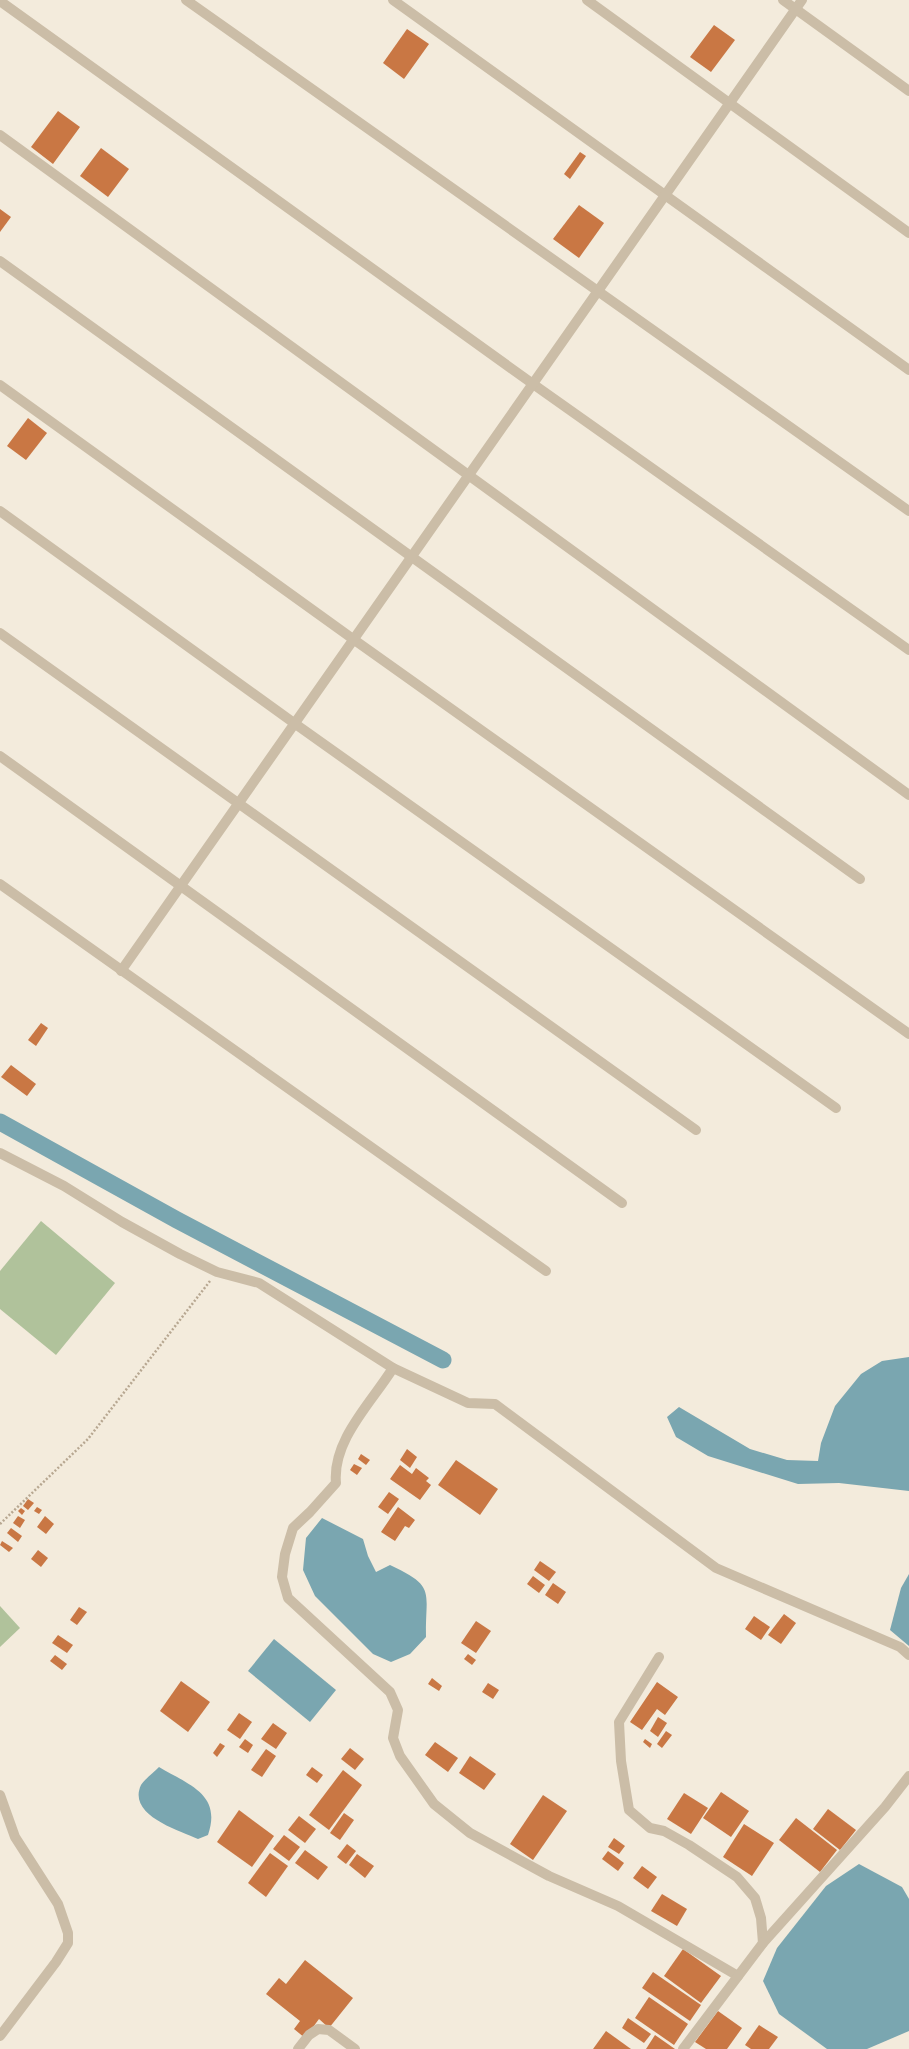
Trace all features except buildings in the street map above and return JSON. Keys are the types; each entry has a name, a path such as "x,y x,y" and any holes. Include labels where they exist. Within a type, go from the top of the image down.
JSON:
{"street":[{"path":"186,0 909,510"},
{"path":"393,0 909,370"},
{"path":"587,0 909,233"},
{"path":"783,0 909,91"},
{"path":"121,971 802,0"},
{"path":"0,1 533,384 909,650"},
{"path":"0,135 909,795"},
{"path":"0,261 860,879"},
{"path":"0,385 353,639 909,1034"},
{"path":"0,510 294,723 836,1108"},
{"path":"0,633 239,802 696,1130"},
{"path":"0,756 622,1203"},
{"path":"0,884 546,1271"},
{"path":"0,1153 64,1186 122,1222 180,1254 217,1272 260,1283 393,1368 468,1403 495,1404 716,1568 900,1647 909,1655"},
{"path":"393,1368 341,1449 335,1473 336,1483 293,1528 284,1554 282,1577 288,1598 390,1692 398,1710 393,1738 400,1756 434,1804 470,1833 549,1876 618,1906 738,1976"},
{"path":"660,1657 619,1722 620,1761 629,1810 650,1828 664,1832 689,1845 736,1877 755,1898 761,1918 763,1943"},
{"path":"683,2049 763,1943 885,1807 909,1776"},
{"path":"0,1795 15,1837 58,1904 68,1933 68,1943 56,1962 0,2036"},
{"path":"298,2049 309,2035 318,2029 329,2030 355,2049"}],"path":[{"path":"0,1524 88,1439 217,1272"}],"green space":[{"path":"41,1221 115,1283 56,1355 0,1309 0,1271"},
{"path":"0,1606 20,1628 0,1647"}],"water":[{"path":"909,1357 909,1491 839,1483 798,1484 708,1456 676,1437 667,1417 679,1407 750,1449 787,1460 818,1461 821,1443 835,1406 861,1374 882,1361"},
{"path":"322,1518 363,1539 368,1556 376,1572 390,1565 415,1579 422,1585 427,1600 426,1637 410,1654 391,1662 373,1654 315,1596 303,1570 306,1538"},
{"path":"909,1574 909,1646 890,1630 901,1588"},
{"path":"274,1639 336,1690 310,1722 248,1671"},
{"path":"159,1767 181,1779 200,1792 207,1800 211,1821 208,1835 198,1839 167,1826 148,1813 141,1805 139,1796 141,1785"},
{"path":"859,1864 902,1887 909,1899 909,2031 867,2049 827,2049 779,2014 763,1981 777,1948 826,1886"}],"waterway":[{"path":"0,1122 177,1220 443,1360"}]}
